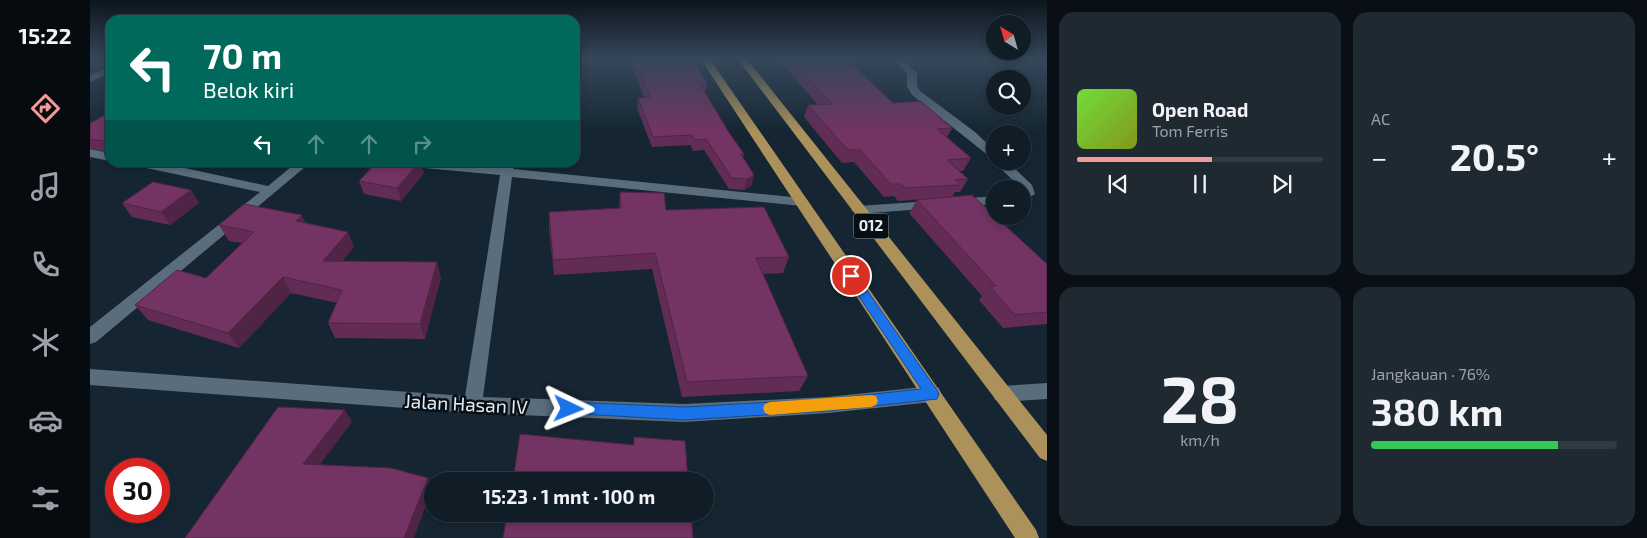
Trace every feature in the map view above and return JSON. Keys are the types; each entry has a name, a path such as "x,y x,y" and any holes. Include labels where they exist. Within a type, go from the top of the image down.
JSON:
{"main road":[{"name":"012","path":"721,83 1028,538"},
{"name":"012","path":"760,83 1047,452"}],"street":[{"path":"912,83 916,92 971,134 986,148"},
{"path":"90,153 105,156"},
{"path":"161,167 271,190"},
{"path":"90,337 299,167"},
{"path":"490,167 802,202"},
{"path":"473,405 508,168"},
{"path":"1009,170 1020,180"},
{"path":"858,210 986,201"},
{"name":"Jalan Hasan IV","path":"90,377 473,405 684,413 828,405 932,394"},
{"path":"1002,394 1047,392"}],"building":[{"path":"644,83 706,83 700,84 744,154 741,154 754,175 747,179 732,178 706,139 695,140 692,135 653,137 638,98 650,97"},
{"path":"813,83 872,83 893,103 921,101 952,128 937,129 971,158 947,160 968,179 955,180 960,185 905,188 901,184 891,184 860,150 848,150 808,105 832,104"},
{"path":"105,115 105,141 90,139 90,123"},
{"path":"372,167 415,167 397,188 359,181"},
{"path":"153,182 191,190 161,212 122,203"},
{"path":"620,192 664,193 666,210 764,207 789,257 756,258 808,376 687,382 655,253 553,260 549,212 621,208"},
{"path":"972,195 986,208 986,225 1005,225 1047,264 1047,312 1015,315 990,287 996,286 917,200"},
{"path":"244,204 302,215 296,221 348,232 323,261 437,262 420,324 328,323 342,290 283,277 228,333 135,305 177,270 206,278 254,232 219,225"},
{"path":"278,407 345,410 303,464 391,468 424,477 424,488 404,538 185,538"},
{"path":"520,434 634,445 634,437 685,441 687,472 514,472"},
{"path":"506,522 692,522 693,538 503,538"}],"slow traffic":[{"path":"770,408 871,401"}],"route":[{"path":"569,409 684,413 828,405 932,394 851,276"}]}
